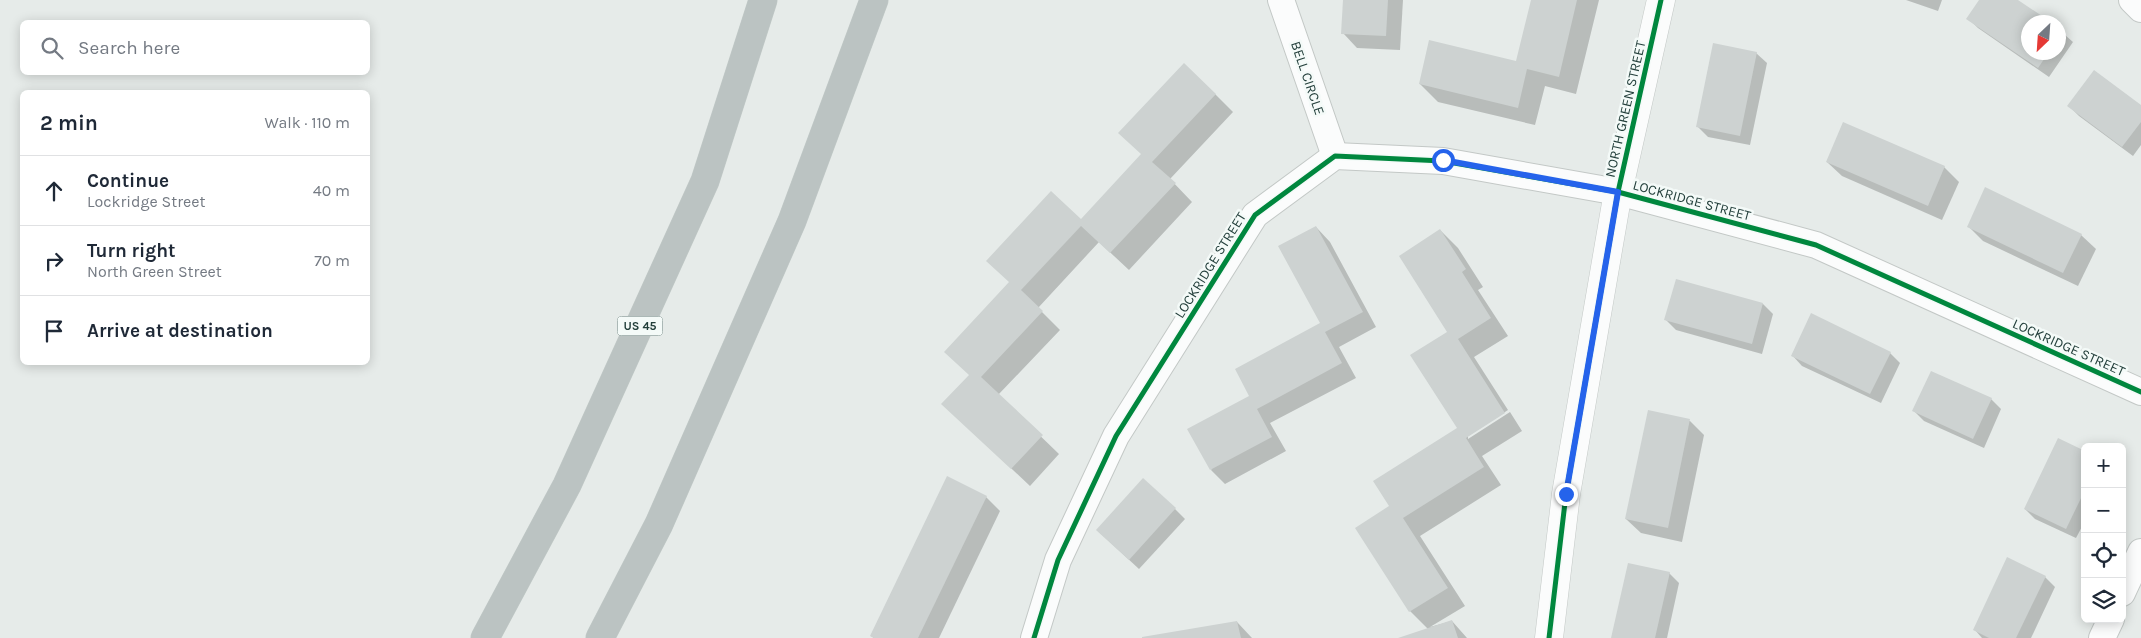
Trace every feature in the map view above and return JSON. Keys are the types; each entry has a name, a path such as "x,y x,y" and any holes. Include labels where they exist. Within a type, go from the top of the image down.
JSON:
{"highway":[{"name":"US 45","path":"484,638 567,484 706,181 763,0"},
{"path":"600,638 659,524 792,221 874,0"}],"street":[{"name":"BELL CIRCLE","path":"1281,0 1335,156"},
{"name":"NORTH GREEN STREET","path":"1549,638 1566,494 1618,192 1661,0"},
{"path":"2132,0 2141,9"},
{"name":"LOCKRIDGE STREET","path":"1034,638 1058,560 1116,436 1255,215 1335,156 1443,160 1618,192 1816,244 2141,392"},
{"path":"2126,584 2141,552"},
{"path":"2102,638 2108,623"}],"building":[{"path":"1343,0 1388,0 1386,36 1341,34"},
{"path":"1531,0 1577,0 1559,77 1527,69 1518,108 1419,84 1429,40 1516,61"},
{"path":"1979,0 2018,0 2040,15 2021,15 2021,56 1966,19"},
{"path":"1713,43 1757,52 1740,136 1696,127"},
{"path":"2026,60 2044,60 2038,68"},
{"path":"1184,63 1216,94 1152,162 1176,183 1110,253 1081,226 1021,290 1043,311 981,377 1043,435 1011,469 941,404 969,375 944,352 1009,282 986,261 1051,191 1081,219 1141,154 1118,133"},
{"path":"2094,70 2141,105 2141,122 2122,147 2067,106"},
{"path":"1843,122 1945,166 1928,206 1826,162"},
{"path":"1985,187 2082,234 2063,273 1967,227"},
{"path":"1316,226 1363,312 1325,332 1342,363 1257,409 1272,437 1210,470 1187,429 1249,396 1235,369 1320,323 1278,246"},
{"path":"1440,229 1466,269 1462,272 1491,318 1458,339 1505,413 1466,438 1484,467 1403,518 1448,588 1409,612 1355,528 1389,506 1373,481 1457,428 1410,355 1447,332 1399,256"},
{"path":"1676,279 1763,303 1752,344 1664,320"},
{"path":"1811,313 1891,352 1870,394 1791,356"},
{"path":"1931,371 1992,398 1973,439 1912,411"},
{"path":"1648,410 1690,419 1668,528 1625,519"},
{"path":"2058,438 2081,449 2081,498 2066,529 2024,509"},
{"path":"947,476 987,496 918,638 874,638 870,636"},
{"path":"1143,478 1176,508 1129,560 1096,530"},
{"path":"2007,557 2046,576 2016,638 1989,638 1973,630"},
{"path":"1628,563 1670,572 1655,638 1611,638"},
{"path":"1452,620 1458,638 1398,638"},
{"path":"1237,621 1241,638 1142,638 1142,637"}],"cycle path":[{"path":"1549,638 1566,494 1618,192 1661,0"},
{"path":"1034,638 1058,560 1116,436 1255,215 1335,156 1443,161 1618,192 1816,245 2141,392"}],"route":[{"path":"1443,160 1618,192 1566,494"}]}
